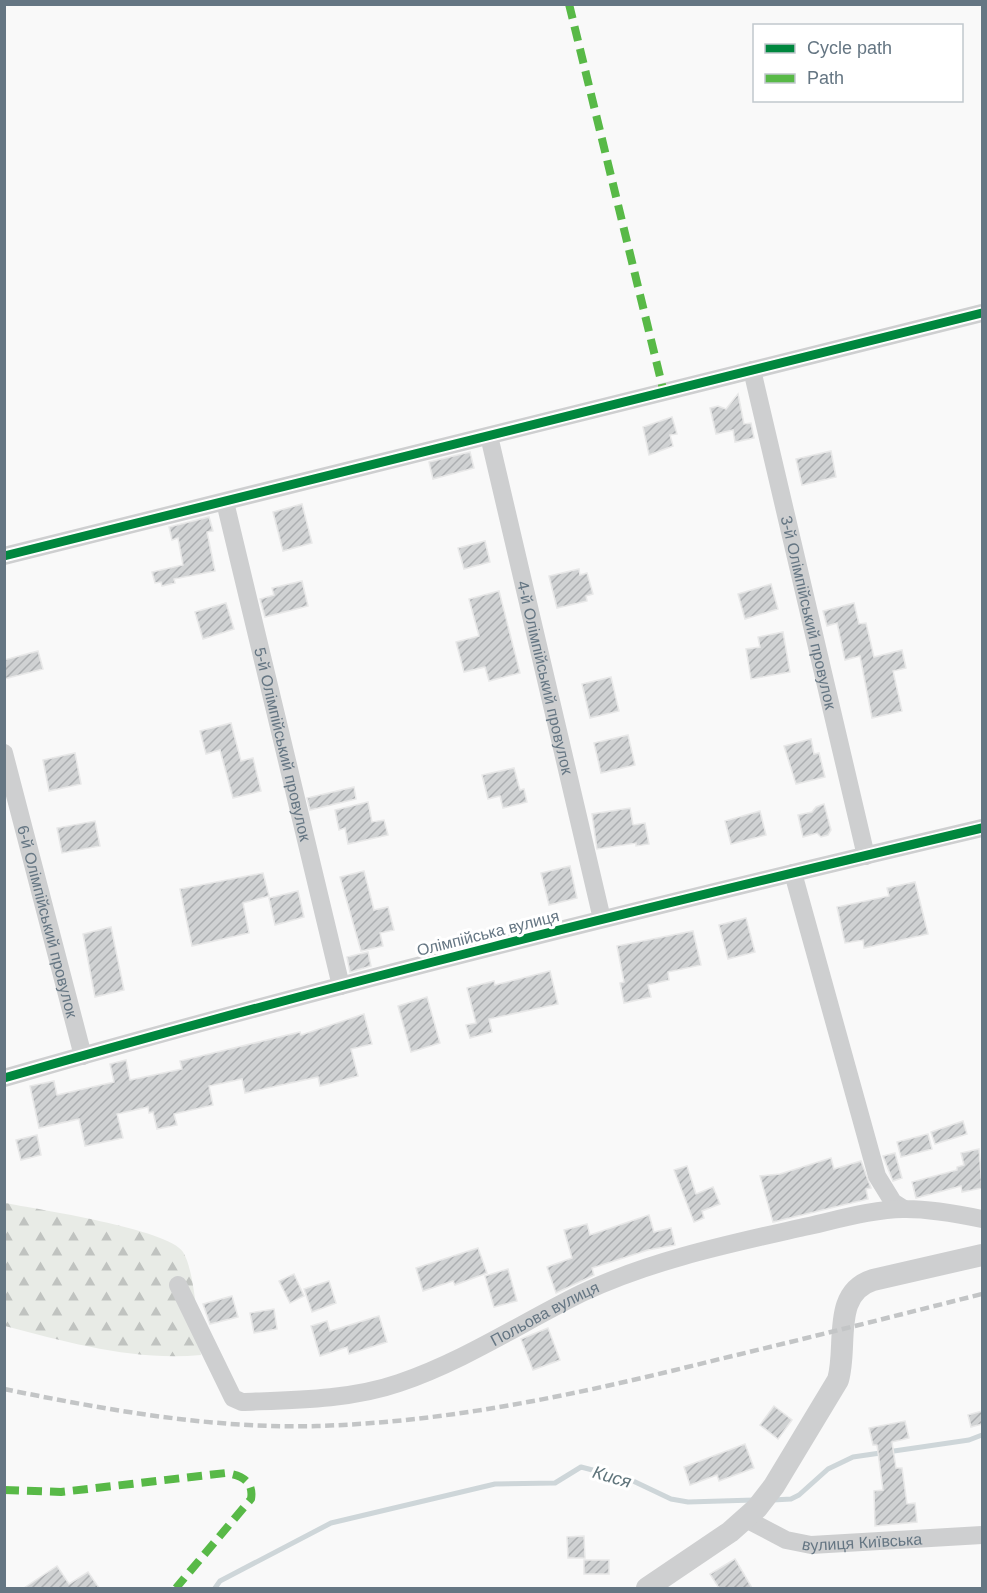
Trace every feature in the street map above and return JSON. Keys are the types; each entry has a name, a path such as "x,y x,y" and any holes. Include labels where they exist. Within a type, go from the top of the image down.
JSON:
{"street":[{"path":"4,556 982,313"},
{"name":"3-й Олімпійський провулок","path":"752,370 866,856"},
{"name":"4-й Олімпійський провулок","path":"489,436 602,919"},
{"name":"5-й Олімпійський провулок","path":"225,502 341,986"},
{"name":"6-й Олімпійський провулок","path":"4,753 83,1056"},
{"name":"Олімпійська вулиця","path":"4,1078 341,986 602,919 982,828"},
{"path":"793,873 877,1176 893,1202 904,1209"},
{"name":"Польова вулиця","path":"178,1285 233,1398 242,1402 321,1397 376,1389 411,1379 583,1293 635,1271 768,1235 904,1209 982,1219"},
{"path":"647,1588 752,1514 774,1486 838,1380 841,1371 846,1309 849,1297 857,1287 873,1280 982,1255"},
{"name":"вулиця Київська","path":"752,1514 786,1540 811,1545 982,1535"}],"green space":[{"path":"5,1203 129,1228 154,1235 173,1244 183,1252 187,1261 195,1301 201,1355 127,1353 78,1344 5,1326"}],"building":[{"path":"738,394 744,424 751,423 754,438 735,442 733,430 716,434 710,408 718,406 726,409"},
{"path":"672,417 677,434 670,435 673,446 649,455 643,427"},
{"path":"831,451 836,477 802,485 796,459"},
{"path":"470,452 474,468 433,479 429,462"},
{"path":"302,504 312,543 283,551 273,512"},
{"path":"209,517 213,531 207,532 215,571 174,579 175,583 162,586 161,582 155,583 152,572 183,565 178,538 172,540 169,527"},
{"path":"485,541 490,562 464,569 458,548"},
{"path":"579,569 580,575 587,573 593,594 586,596 587,601 557,608 549,576"},
{"path":"302,581 308,606 265,617 260,599 274,595 272,588"},
{"path":"771,584 778,609 745,619 738,594"},
{"path":"499,591 520,673 489,681 485,667 464,672 456,642 479,636 469,599"},
{"path":"226,603 234,629 203,639 195,612"},
{"path":"854,603 859,624 866,623 874,657 902,650 906,668 893,671 902,711 872,718 860,656 845,660 837,623 827,626 823,611"},
{"path":"783,632 790,672 751,679 746,649 760,647 758,637"},
{"path":"38,651 43,669 4,679 4,660"},
{"path":"611,677 619,711 590,718 582,684"},
{"path":"231,723 241,761 253,758 261,791 233,798 220,750 206,754 200,731"},
{"path":"628,735 635,765 601,773 594,743"},
{"path":"811,739 814,754 819,753 825,777 796,784 784,746"},
{"path":"75,753 81,784 49,791 43,760"},
{"path":"514,768 520,790 524,789 527,802 503,808 500,796 488,799 482,775"},
{"path":"354,787 356,799 310,810 307,798"},
{"path":"368,802 372,822 384,820 388,835 348,844 345,828 339,830 335,810"},
{"path":"824,804 831,830 828,835 821,837 817,833 803,837 798,815 812,812 816,807"},
{"path":"630,808 633,825 645,823 649,844 636,846 636,843 597,849 592,814"},
{"path":"760,811 766,835 731,844 725,821"},
{"path":"95,821 100,846 62,853 57,828"},
{"path":"570,866 577,898 549,905 541,873"},
{"path":"364,871 374,910 388,907 394,930 380,933 383,946 361,951 340,877"},
{"path":"263,873 269,896 243,903 249,933 192,946 180,889"},
{"path":"915,882 928,934 864,948 863,940 845,943 837,907 889,896 887,888"},
{"path":"298,891 304,917 275,925 269,898"},
{"path":"746,918 755,952 728,959 719,925"},
{"path":"111,927 124,990 95,997 83,934"},
{"path":"693,931 701,965 668,972 669,980 648,985 651,997 624,1003 620,983 624,982 617,946"},
{"path":"368,952 371,966 350,972 347,957"},
{"path":"550,971 558,1004 489,1019 492,1032 470,1038 466,1025 476,1023 467,988 494,981 495,985"},
{"path":"427,997 440,1043 411,1052 398,1006"},
{"path":"364,1014 372,1044 351,1049 358,1076 320,1086 318,1077 245,1093 242,1079 209,1086 213,1105 174,1114 177,1125 157,1129 153,1112 149,1113 148,1107 117,1114 123,1138 85,1146 79,1119 39,1128 30,1086 54,1081 57,1095 114,1082 110,1064 126,1060 130,1080 182,1069 180,1061 300,1032 301,1035"},
{"path":"963,1121 967,1134 935,1144 931,1132"},
{"path":"928,1134 932,1149 901,1157 897,1142"},
{"path":"37,1135 41,1155 21,1160 16,1140"},
{"path":"979,1149 982,1188 962,1192 961,1186 916,1198 912,1182 957,1170 957,1167 964,1165 961,1153"},
{"path":"895,1153 902,1178 893,1181 883,1156"},
{"path":"831,1158 834,1169 861,1161 871,1188 866,1189 868,1199 773,1222 760,1176 780,1174"},
{"path":"687,1166 696,1194 713,1187 720,1204 702,1211 704,1218 694,1222 674,1170"},
{"path":"649,1215 654,1232 671,1228 675,1245 648,1250 592,1268 594,1275 556,1293 547,1267 572,1258 564,1230 587,1224 590,1235"},
{"path":"478,1248 487,1273 455,1285 453,1281 423,1291 416,1268"},
{"path":"508,1269 517,1301 494,1307 485,1276"},
{"path":"294,1274 304,1296 290,1303 279,1281"},
{"path":"329,1281 336,1303 312,1312 304,1289"},
{"path":"232,1296 238,1317 210,1324 203,1304"},
{"path":"274,1309 277,1329 254,1333 250,1313"},
{"path":"379,1316 387,1342 349,1354 347,1347 320,1356 311,1326 327,1321 330,1331"},
{"path":"548,1328 560,1360 533,1370 521,1339"},
{"path":"774,1406 792,1420 778,1439 760,1425"},
{"path":"982,1411 982,1424 971,1427 968,1415"},
{"path":"905,1421 909,1438 892,1442 896,1468 902,1468 907,1504 915,1503 917,1522 875,1526 874,1491 883,1490 877,1445 873,1445 869,1428"},
{"path":"745,1444 754,1468 719,1481 717,1475 690,1485 684,1467"},
{"path":"584,1536 585,1558 568,1558 567,1537"},
{"path":"735,1559 752,1588 719,1588 710,1574"},
{"path":"584,1560 609,1560 609,1574 584,1574"},
{"path":"57,1566 69,1584 88,1572 99,1588 24,1588"}],"waterway":[{"name":"Кися","path":"773,1500 791,1499 799,1495 828,1469 853,1457 969,1440 982,1435"},
{"name":"Кися","path":"215,1588 220,1581 331,1523 495,1484 555,1483 581,1467 631,1480 671,1499 688,1502 754,1500"}],"railway":[{"path":"4,1389 121,1411 199,1421 278,1426 368,1423 470,1412 571,1394 982,1294"}],"marked path":[{"path":"569,4 664,393"},
{"path":"4,1490 61,1492 226,1473 246,1480 251,1488 251,1499 176,1588"}],"cycle path":[{"path":"4,556 982,313"},
{"path":"4,1078 492,947 982,828"}]}
